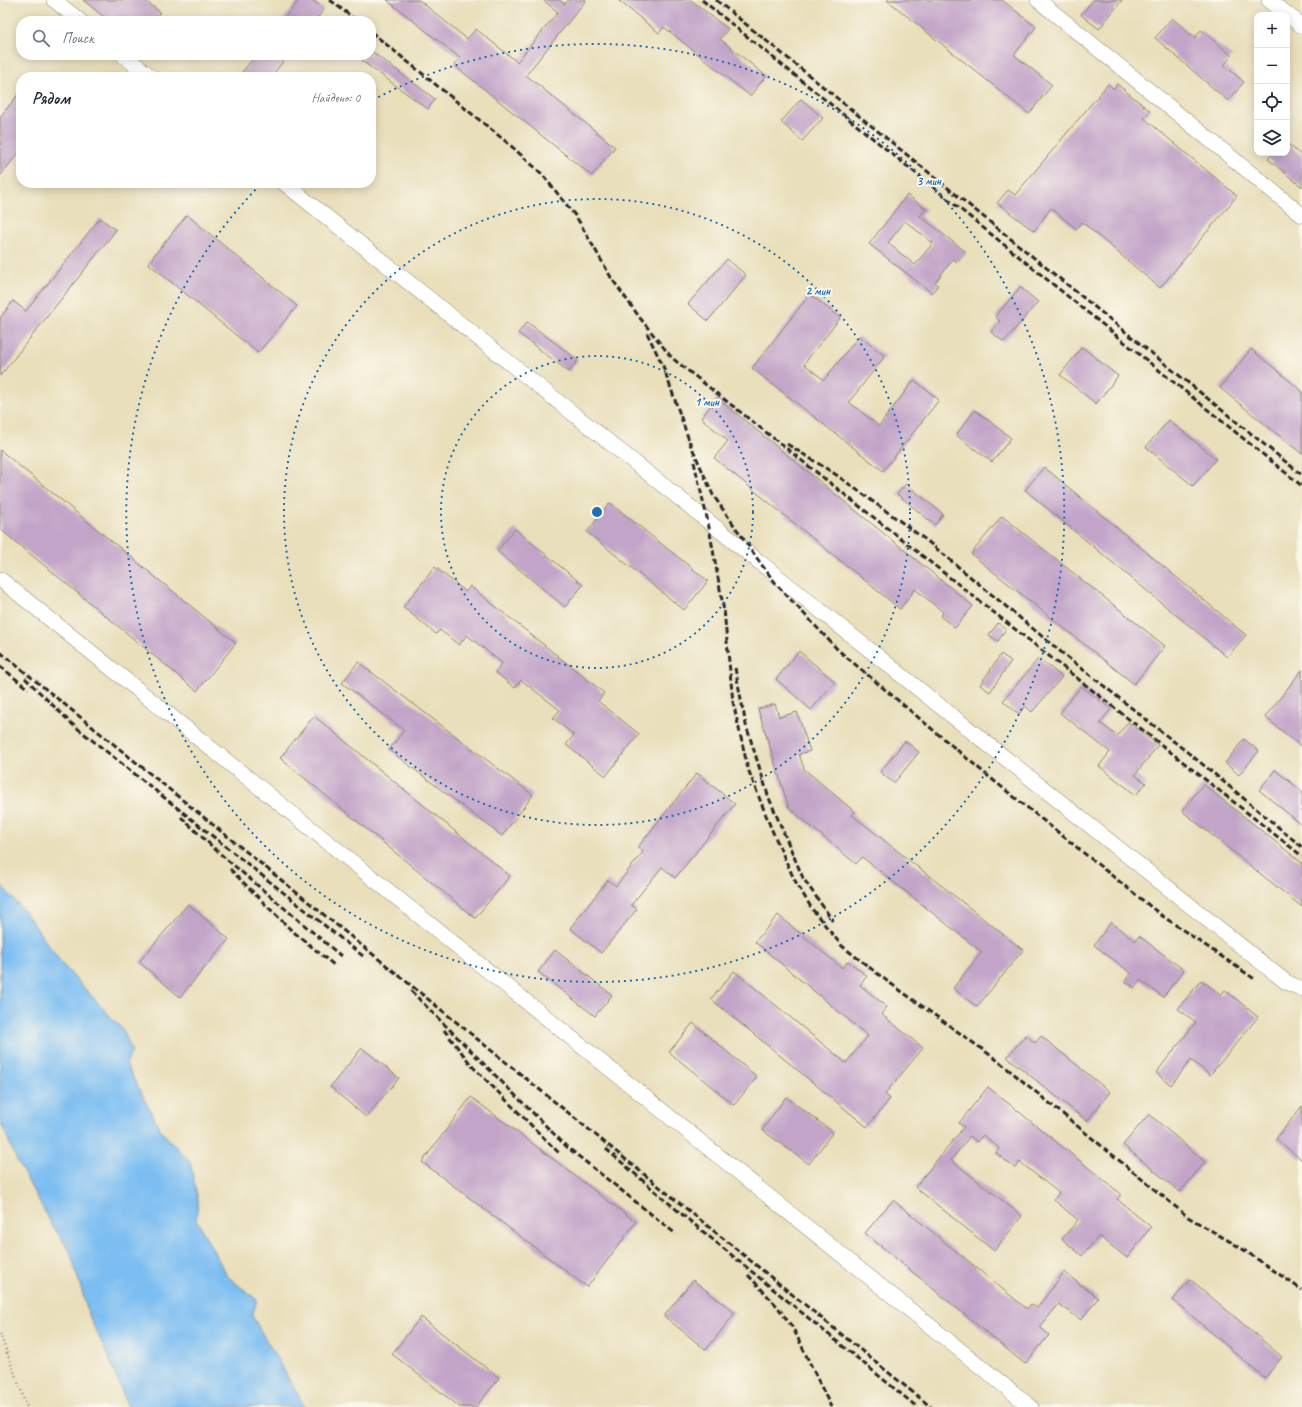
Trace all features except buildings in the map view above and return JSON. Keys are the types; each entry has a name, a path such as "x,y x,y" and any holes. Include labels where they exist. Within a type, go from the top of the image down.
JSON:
{"street":[{"path":"54,0 74,16"},
{"path":"1038,0 1302,215"},
{"path":"1269,0 1302,26"},
{"path":"129,60 145,72"},
{"path":"290,188 1286,982 1302,989"},
{"path":"0,579 1031,1407"}],"path":[{"path":"0,1334 27,1407"}],"water":[{"path":"0,884 24,911 62,964 123,1030 132,1051 126,1064 161,1131 190,1162 198,1200 196,1219 227,1276 257,1300 252,1316 305,1407 128,1407 108,1356 90,1318 70,1251 52,1225 17,1161 0,1120"}],"railway":[{"path":"330,0 351,16"},
{"path":"702,0 1302,486"},
{"path":"716,0 1302,475"},
{"path":"376,36 509,144 542,174 577,218 612,279 640,318 672,358 1302,856"},
{"path":"647,333 663,366 691,446"},
{"path":"689,441 713,495 761,564 777,585 838,650 988,776 1161,915 1256,980"},
{"path":"787,444 835,474 926,540 1061,652 1206,767 1302,847"},
{"path":"694,462 708,522 725,617"},
{"path":"724,611 733,702 748,769 771,828 794,879 812,909 842,946 887,981 997,1060 1188,1217 1241,1248 1302,1290"},
{"path":"0,652 931,1407"},
{"path":"0,666 28,689"},
{"path":"735,668 746,725 769,798 803,878 833,921"},
{"path":"25,678 72,724 363,956"},
{"path":"181,817 218,852 341,956"},
{"path":"230,869 290,929 334,965"},
{"path":"411,991 567,1147 676,1234"},
{"path":"444,1030 473,1067 560,1154"},
{"path":"606,1149 684,1216 917,1407"},
{"path":"748,1275 777,1306 793,1328 831,1407"}]}
